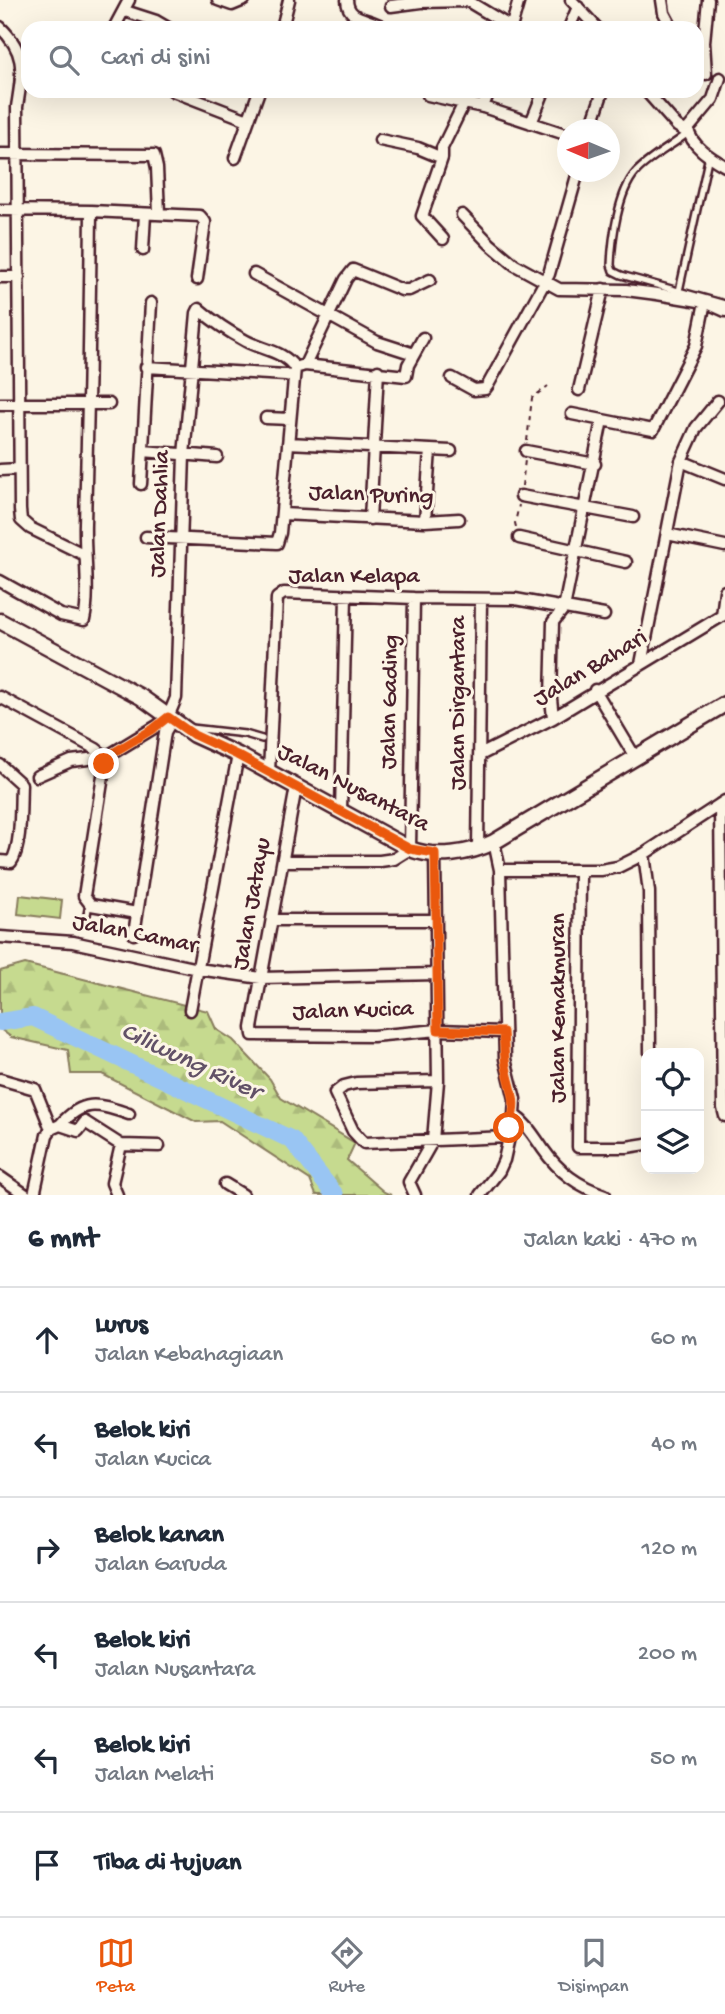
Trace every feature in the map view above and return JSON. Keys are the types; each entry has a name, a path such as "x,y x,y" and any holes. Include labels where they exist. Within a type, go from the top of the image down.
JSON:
{"main road":[{"name":"Jalan Nusantara","path":"0,621 141,697 174,721 222,748 410,849 435,853 478,850 494,842 725,704"}],"street":[{"path":"119,21 129,0"},
{"path":"218,0 232,5 244,0"},
{"path":"284,21 289,0"},
{"path":"347,0 347,9 355,17 373,21"},
{"path":"391,6 421,1 466,0 500,21"},
{"path":"513,21 519,0"},
{"path":"662,0 668,21"},
{"path":"704,42 708,0"},
{"path":"574,4 590,21"},
{"path":"125,11 156,21"},
{"path":"0,27 21,59"},
{"path":"688,133 689,126 713,99 722,79 704,73"},
{"path":"21,83 17,107 21,520 30,528 83,554"},
{"path":"191,98 248,120"},
{"path":"235,158 256,98"},
{"path":"442,98 483,107 557,131"},
{"path":"483,107 486,98"},
{"path":"531,123 541,98"},
{"path":"594,119 601,98"},
{"path":"652,98 693,141 725,166"},
{"path":"443,239 422,216 442,158 442,148 464,103"},
{"path":"380,140 418,148 442,158"},
{"path":"0,154 154,155 159,214"},
{"path":"452,378 474,390 485,389 545,280 575,182"},
{"path":"0,211 91,211 200,216 204,219 197,279"},
{"path":"0,581 61,615 84,620 86,610 83,554 89,404 91,211"},
{"path":"143,250 145,214"},
{"path":"462,215 515,265 559,289 603,289 657,294 705,302 725,311"},
{"path":"146,537 275,544 279,542 290,419 298,370 329,317 346,279 353,270 402,290 409,290 430,280"},
{"path":"254,274 377,342 414,354"},
{"path":"0,277 19,277"},
{"path":"579,390 603,289"},
{"path":"572,414 653,430 696,346 705,302"},
{"path":"141,484 151,303"},
{"name":"Jalan Dahlia","path":"134,934 165,732 174,721 184,455 199,309 215,323 250,343 282,355 298,370"},
{"path":"146,367 286,375 298,370 378,371 406,376 423,338"},
{"path":"370,519 378,371"},
{"path":"641,664 681,461 695,428 718,401"},
{"path":"0,404 109,404"},
{"path":"266,418 290,419"},
{"path":"553,718 553,622 564,608 602,420"},
{"path":"288,443 451,451"},
{"path":"425,521 430,450"},
{"path":"142,451 217,457"},
{"path":"526,451 595,464"},
{"path":"681,461 725,480"},
{"path":"0,470 19,469"},
{"path":"521,496 633,517"},
{"name":"Jalan Puring","path":"282,514 425,521 459,519"},
{"path":"667,534 725,546"},
{"path":"519,538 626,562"},
{"path":"723,615 725,591"},
{"name":"Jalan Kelapa","path":"269,772 277,598 284,593 515,599 604,615"},
{"path":"341,811 346,596"},
{"name":"Jalan Gading","path":"410,849 414,598"},
{"name":"Jalan Dirgantara","path":"478,850 481,599"},
{"name":"Jalan Bahari","path":"480,755 553,718 595,690 723,615"},
{"path":"595,690 635,757"},
{"path":"0,697 106,757"},
{"path":"551,698 572,707"},
{"path":"37,776 71,761 106,757 153,729 174,721"},
{"path":"190,1010 237,755"},
{"path":"106,757 84,896 89,904 137,913"},
{"path":"0,765 21,784 14,858 11,862 0,861"},
{"name":"Jalan Jatayu","path":"252,1028 296,787"},
{"path":"500,870 618,867 645,854 723,802"},
{"path":"723,802 720,998 725,1116"},
{"path":"480,1195 499,1171 514,1115 515,1100 506,1067 503,1032 500,870 494,842"},
{"path":"283,860 380,861 394,859 410,849"},
{"path":"415,1195 409,1182 433,1140 438,1081 435,853"},
{"path":"645,854 649,892 650,1048"},
{"name":"Jalan Kemakmuran","path":"580,870 578,1147 641,1145"},
{"path":"272,920 436,920"},
{"name":"Jalan Camar","path":"0,937 73,942 198,969 261,978 437,974"},
{"name":"Jalan Kucica","path":"252,1028 253,1035 265,1036 373,1036 438,1030 503,1032"},
{"path":"0,1079 35,1088 56,1127"},
{"path":"438,1081 356,1083 344,1086 335,1093 354,1131 364,1143 508,1138"},
{"path":"34,1195 47,1135 73,1111 86,1105 108,1107 129,1114"},
{"path":"514,1115 529,1128 556,1166 579,1190 605,1195"},
{"path":"56,1127 78,1131 85,1122 121,1145 159,1146"},
{"path":"117,1195 112,1183 121,1145"},
{"path":"0,1177 26,1195"},
{"path":"225,1184 243,1195"}],"lane":[{"path":"688,133 642,166 628,184 621,199 611,260 613,271 725,304"},
{"path":"679,290 709,155"},
{"path":"174,721 262,739"},
{"path":"222,748 228,732"},
{"path":"86,920 89,904"}],"green space":[{"path":"20,895 62,900 60,919 18,914"},
{"path":"25,964 208,1011 216,1029 233,1040 270,1079 281,1098 355,1143 347,1160 391,1195 316,1195 310,1180 220,1121 196,1122 102,1074 71,1074 68,1050 11,1037 0,1029 0,971"}],"waterway":[{"name":"Ciliwung River","path":"0,1022 33,1017 292,1140 335,1195"}],"route":[{"path":"104,764 106,757 168,717 194,735 237,755 410,849 435,853 438,1030 503,1032 506,1067 515,1100 514,1115 509,1128"}]}
